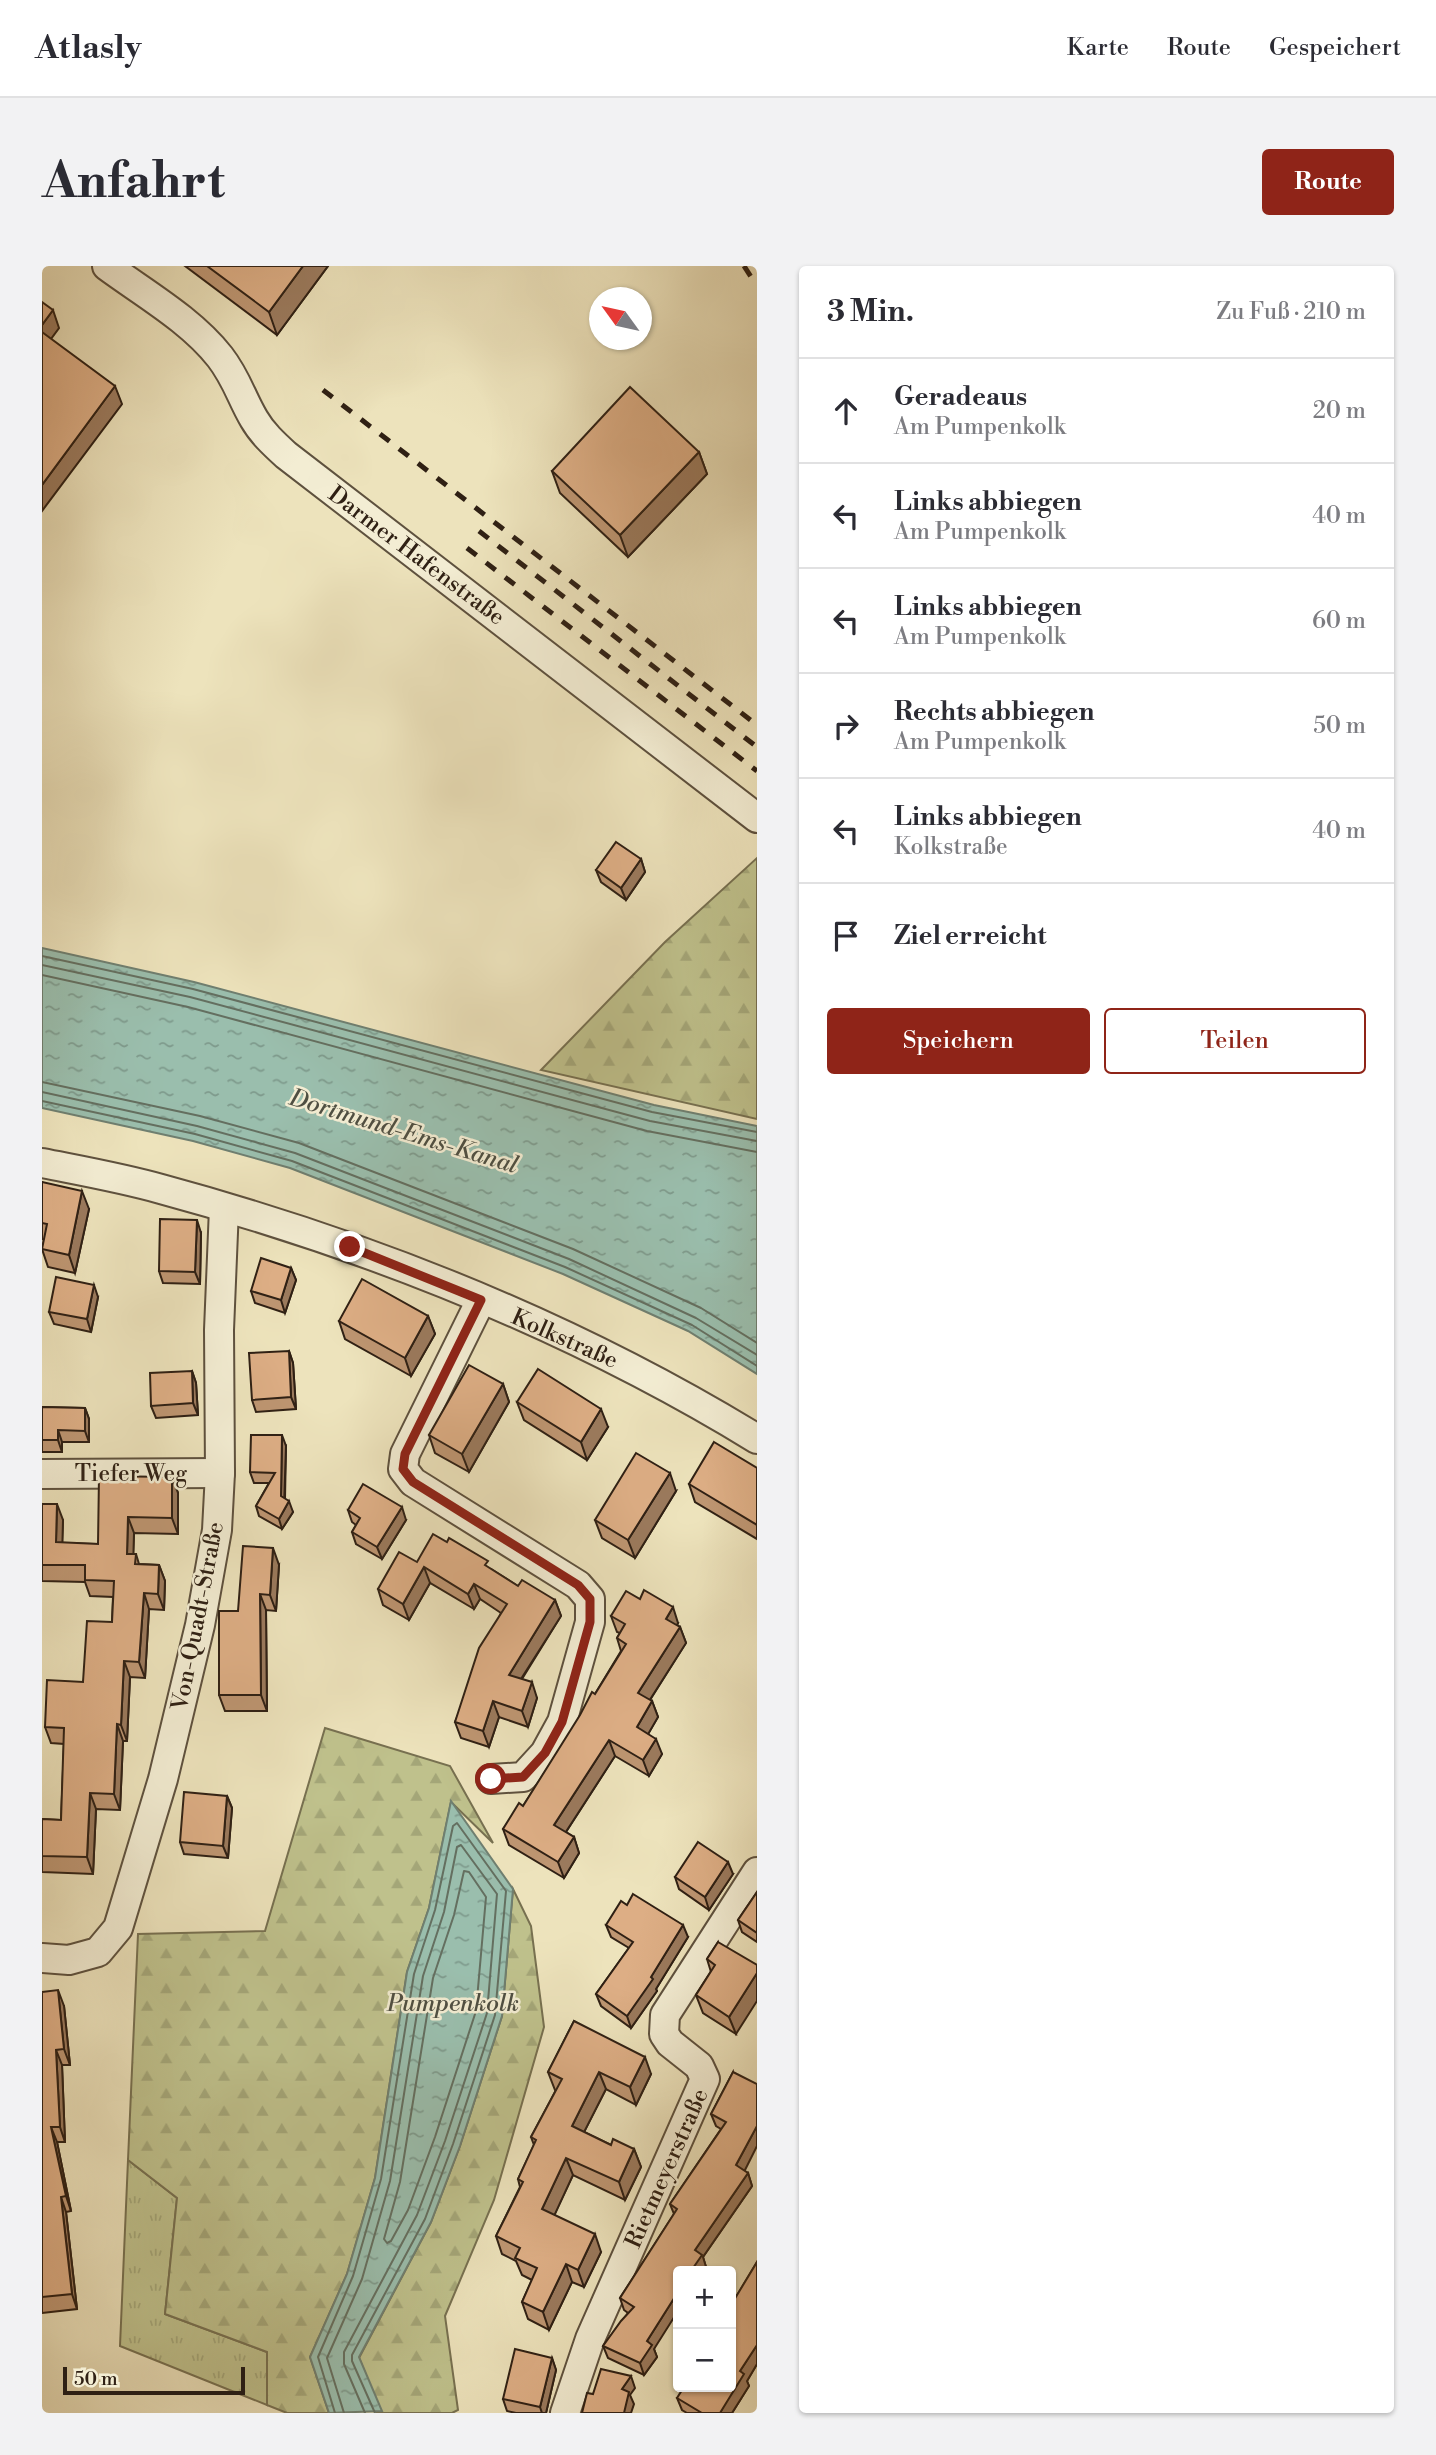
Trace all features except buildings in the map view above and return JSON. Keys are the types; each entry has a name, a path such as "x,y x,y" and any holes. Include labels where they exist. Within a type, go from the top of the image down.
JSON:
{"street":[{"name":"Darmer Hafenstraße","path":"107,266 194,330 214,351 239,385 254,419 268,438 286,455 757,818"},
{"name":"Kolkstraße","path":"42,1163 159,1188 350,1247 582,1342 703,1406 757,1439"},
{"name":"Von-Quadt-Straße","path":"42,1958 69,1960 98,1952 118,1928 163,1779 200,1625 216,1530 220,1473 219,1330 224,1208"},
{"path":"481,1300 405,1454 403,1469 413,1482 578,1585 590,1599 590,1622 562,1722 545,1753 523,1777 491,1779"},
{"name":"Tiefer Weg","path":"42,1474 220,1473"},
{"name":"Rietmeyerstraße","path":"565,2413 590,2339 705,2079 699,2066 670,2043 664,2034 664,2015 757,1872"}],"green space":[{"path":"757,858 757,1119 541,1070 665,942"},
{"path":"325,1728 450,1766 493,1843 451,1802 429,1908 407,1972 375,2178 347,2274 310,2357 329,2413 287,2413 267,2405 267,2352 165,2314 177,2198 128,2160 138,1934 265,1931"},
{"path":"513,1889 531,1926 544,2027 494,2200 445,2316 458,2410 452,2413 376,2413 381,2412 359,2358 431,2222 460,2146 502,2016"},
{"path":"128,2160 177,2198 165,2314 267,2352 267,2405 120,2346"}],"water":[{"name":"Dortmund-Ems-Kanal","path":"42,948 194,982 654,1105 757,1126 757,1374 688,1331 563,1274 290,1168 193,1141 42,1108"},
{"name":"Pumpenkolk","path":"451,1801 513,1889 502,2016 460,2146 431,2222 359,2357 382,2411 329,2413 310,2357 347,2274 375,2178 407,1972 429,1908"}],"railway":[{"path":"744,266 757,286"},
{"path":"323,390 757,725"},
{"path":"479,531 757,747"},
{"path":"467,548 757,771"}],"route":[{"path":"350,1247 481,1300 405,1454 403,1469 413,1482 578,1585 590,1599 590,1622 562,1722 545,1753 523,1777 491,1779"}]}
